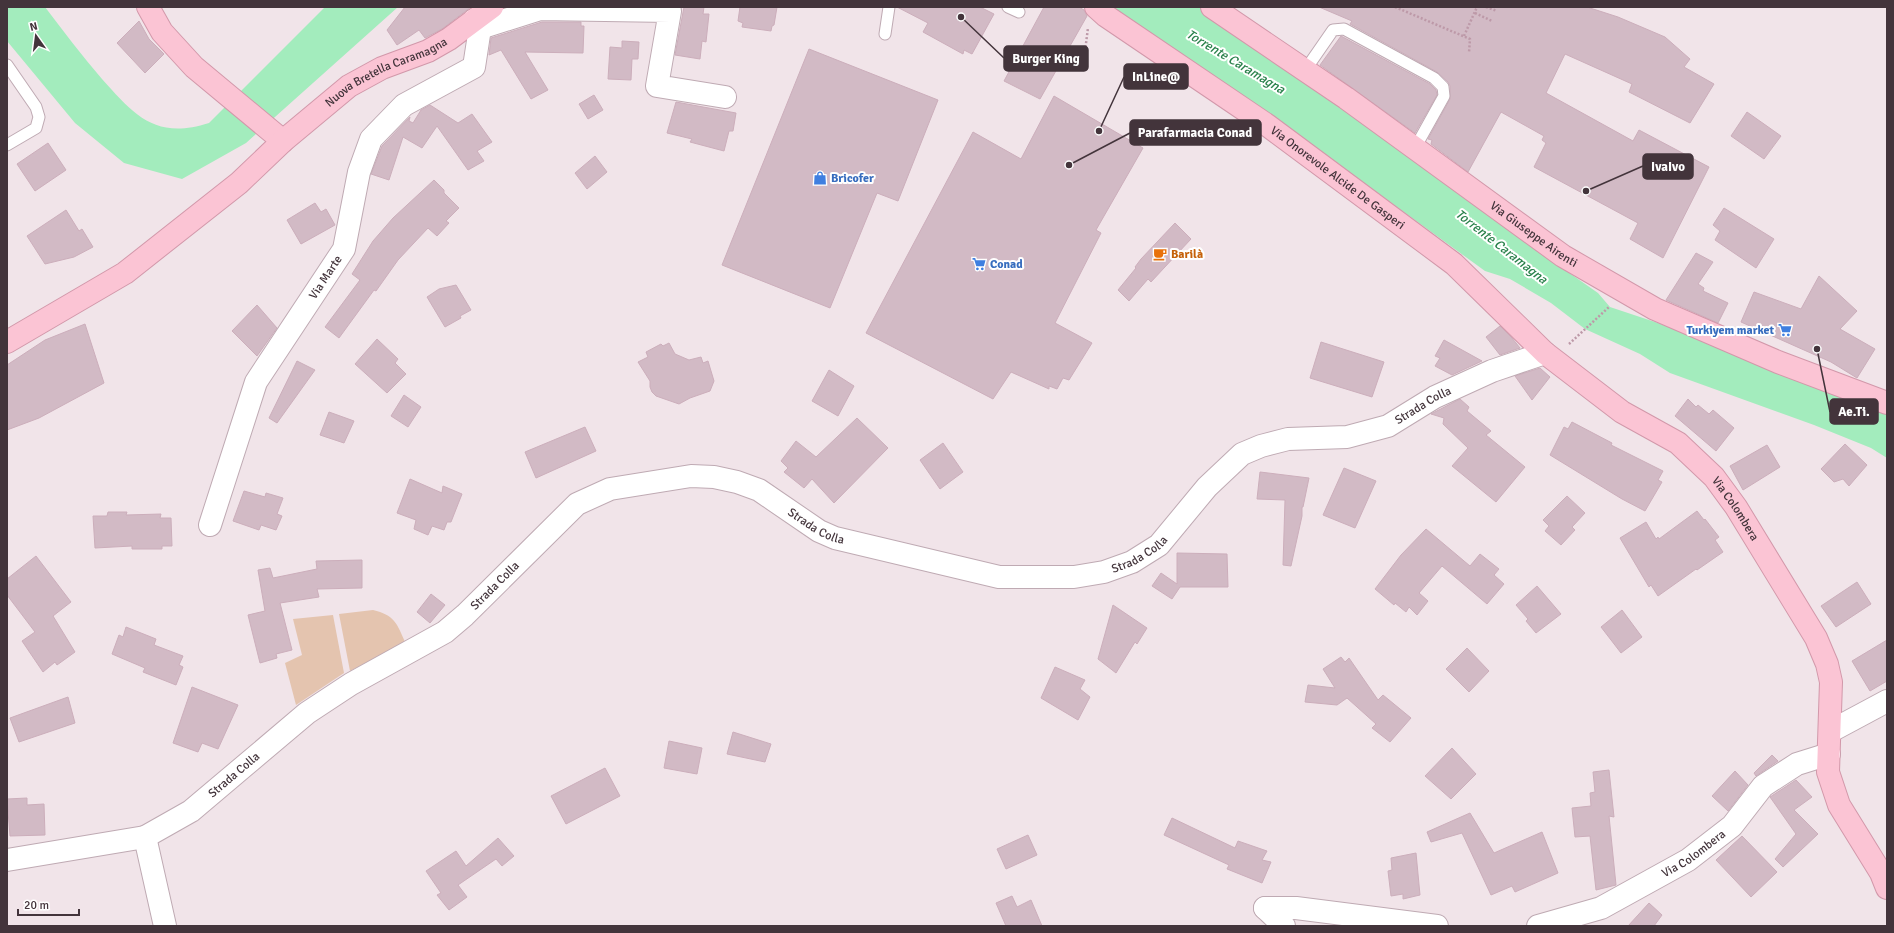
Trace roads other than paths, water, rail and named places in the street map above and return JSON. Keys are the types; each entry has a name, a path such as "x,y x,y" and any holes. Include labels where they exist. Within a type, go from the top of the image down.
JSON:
{"main road":[{"path":"7,342 125,272 239,183 283,141 194,67 162,32 148,7"},
{"name":"Nuova Bretella Caramagna","path":"283,141 349,86 382,68 428,51 477,24 492,7"},
{"name":"Via Giuseppe Airenti","path":"1212,7 1306,70 1563,256 1655,309 1778,362 1887,403"},
{"name":"Via Onorevole Alcide De Gasperi","path":"1094,17 1106,16 1268,125 1454,264 1554,351"},
{"name":"Via Colombera","path":"1554,351 1622,412 1678,443 1714,477 1736,507 1816,638 1827,664 1831,682 1831,731 1828,772 1839,805 1885,877"}],"street":[{"path":"477,24 540,9 670,11 657,86 725,97"},
{"name":"Via Marte","path":"210,525 256,382 344,249 359,172 371,139 404,105 474,67 477,24"},
{"name":"Strada Colla","path":"7,860 145,837 192,811 307,713 351,684 445,632 465,615 577,504 610,489 691,476 714,477 737,482 760,490 819,531 835,538 999,577 1074,577 1104,572 1132,562 1158,545 1207,487 1242,454 1261,446 1288,439 1347,437 1388,426 1434,397 1492,371 1554,351"},
{"path":"1831,731 1887,701"},
{"name":"Via Colombera","path":"1538,926 1601,908 1688,860 1732,826 1763,786 1797,764 1829,754"},
{"path":"145,837 164,926"},
{"path":"1284,926 1265,908 1296,908 1438,926"}],"lane":[{"path":"885,34 889,7"},
{"path":"1008,7 1019,12"},
{"path":"1306,70 1333,30 1344,29 1434,78 1443,87 1444,96 1415,148"},
{"path":"7,65 36,107 39,117 36,128 7,145"}],"water":[{"path":"7,7 45,7 87,62 136,114 161,126 191,128 209,123 325,7 398,7 246,143 182,179 124,163 75,123 7,41"},
{"name":"Torrente Caramagna","path":"1112,7 1200,7 1279,60 1545,256 1598,293 1610,307 1664,325 1887,412 1887,458 1871,448 1814,425 1670,373 1640,354 1585,329 1551,303 1510,279 1485,271 1247,98 1129,24"}],"place":[{"name":"Burger King","path":"961,17"},
{"name":"InLine@","path":"1099,131"},
{"name":"Parafarmacia Conad","path":"1069,165"},
{"name":"Bricofer","path":"820,178"},
{"name":"IvaIvo","path":"1586,191"},
{"name":"Barilà","path":"1160,254"},
{"name":"Conad","path":"979,264"},
{"name":"Turkiyem market","path":"1785,330"},
{"name":"Ae.Ti.","path":"1817,349"}]}
